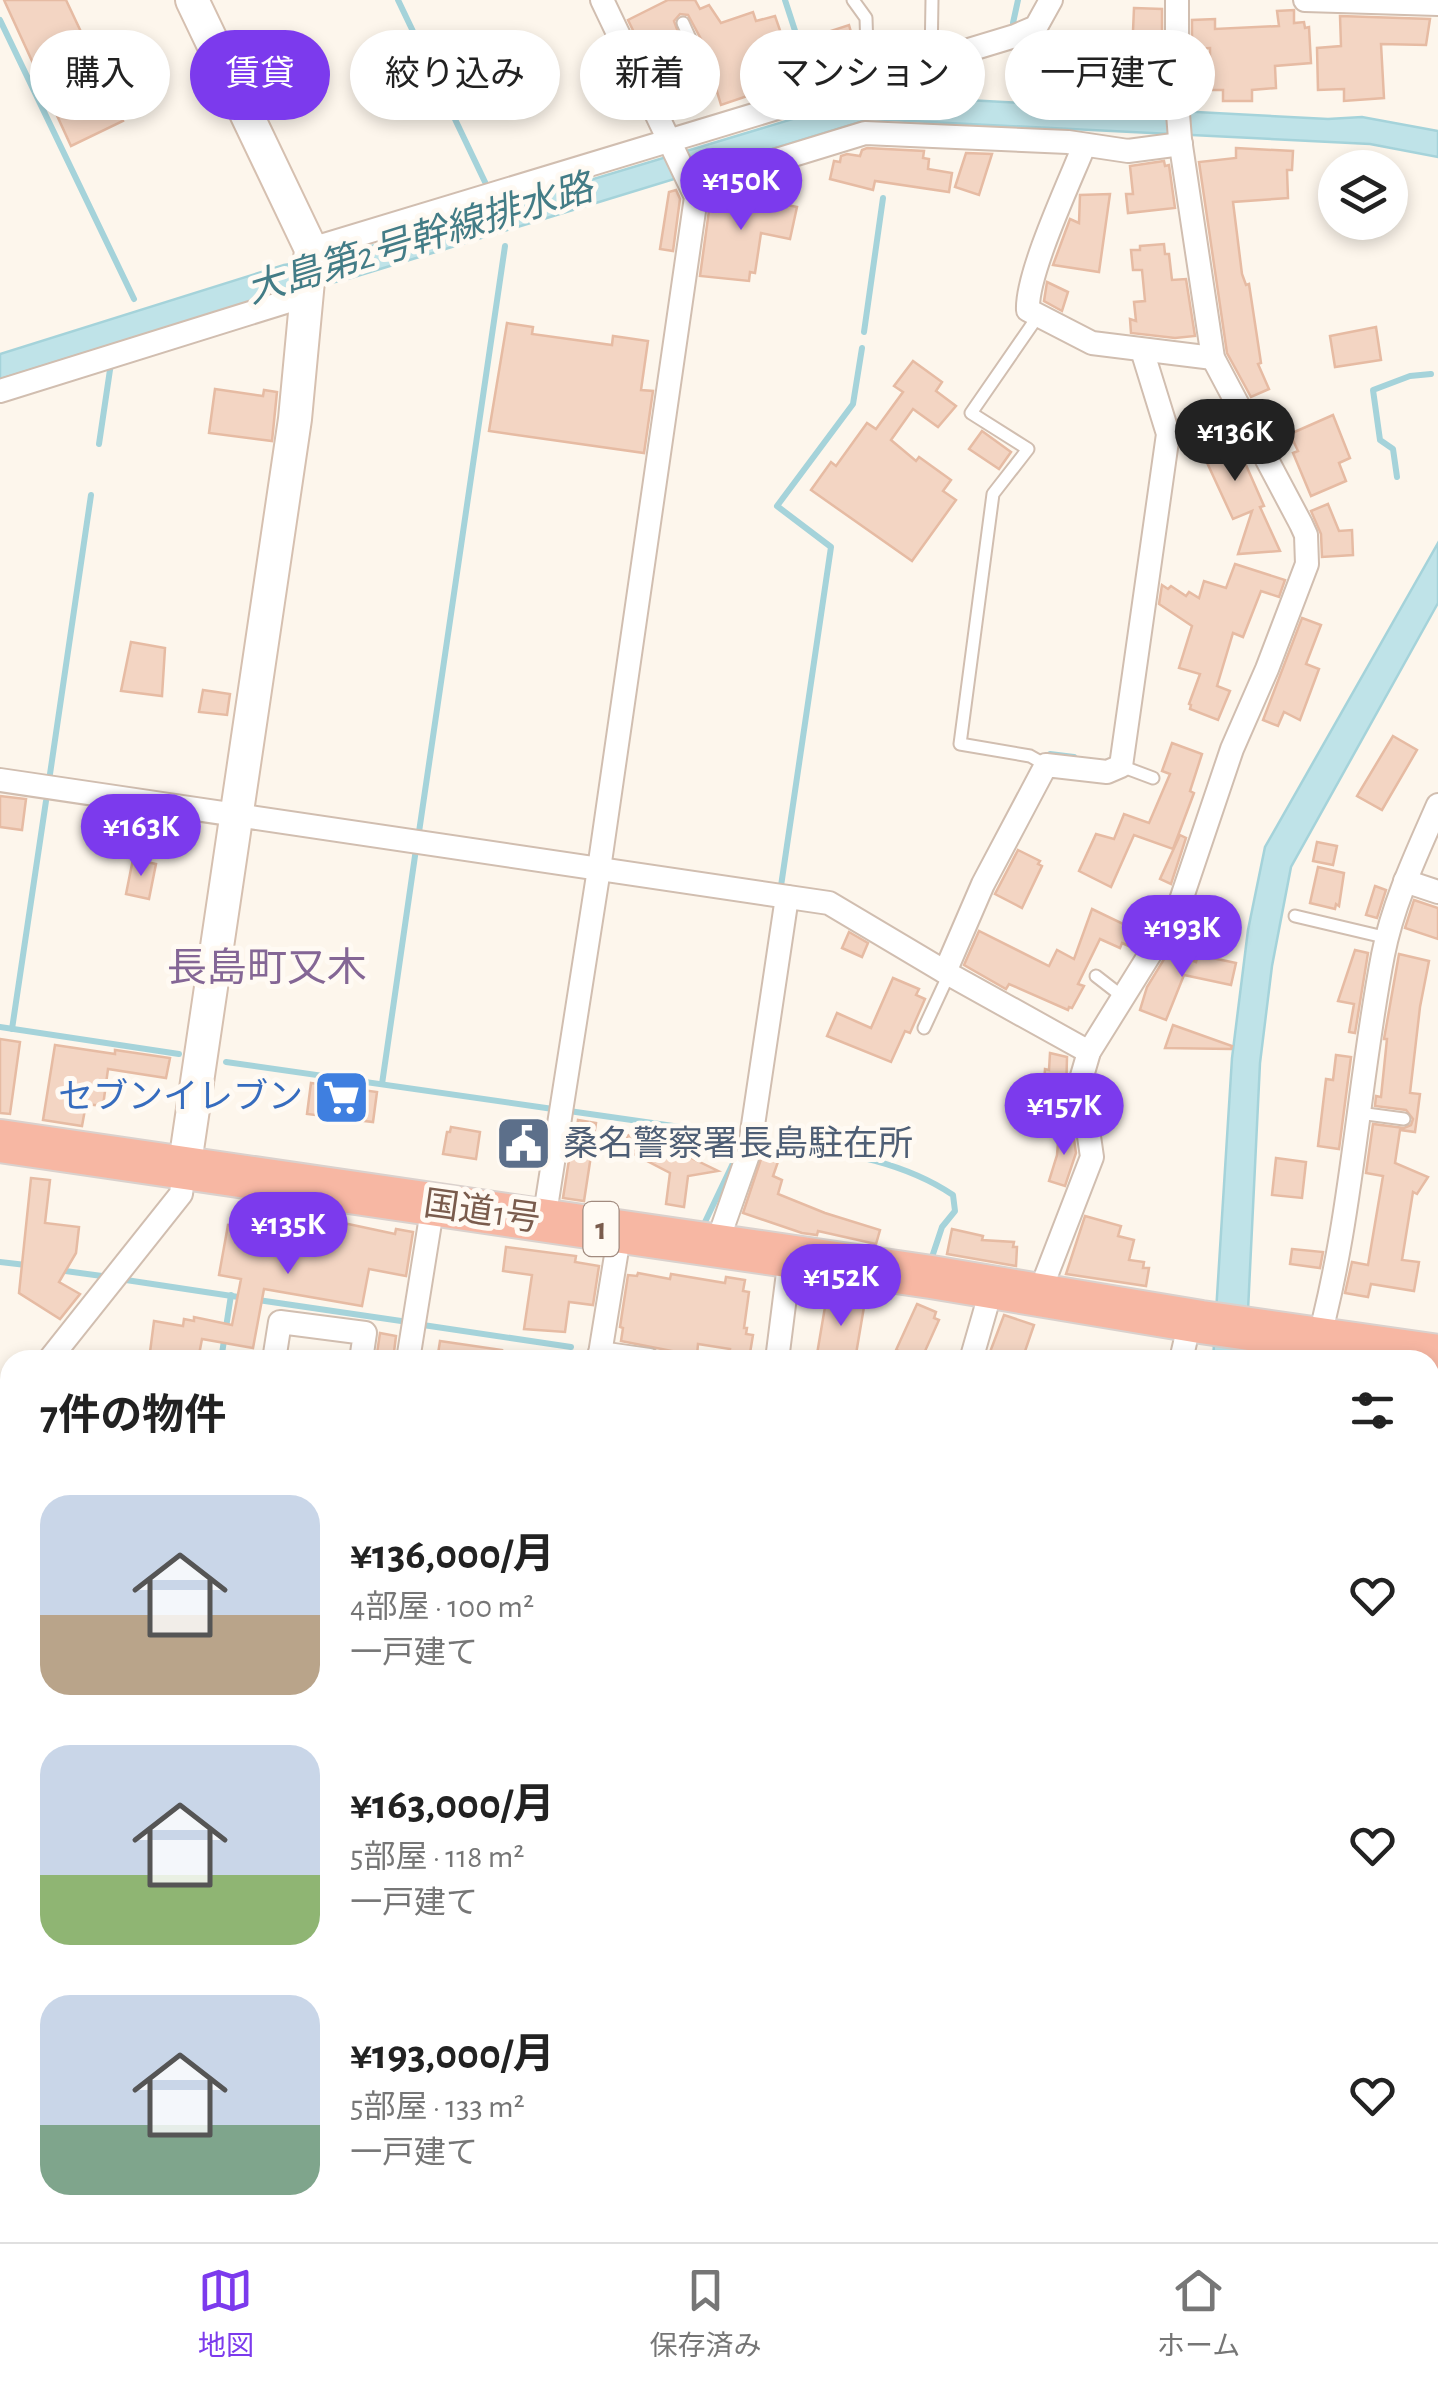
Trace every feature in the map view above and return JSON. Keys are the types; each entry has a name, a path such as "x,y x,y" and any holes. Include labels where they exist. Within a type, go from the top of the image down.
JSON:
{"highway":[{"name":"国道1号","path":"0,1142 1039,1294 1190,1334 1275,1332 1316,1350"}],"street":[{"path":"57,1350 181,1194 295,419 308,295 311,252 192,0"},
{"path":"602,0 616,30"},
{"path":"985,46 1036,27 1051,0"},
{"path":"1039,1294 1092,1158 1082,1087 1089,1052 1178,908 1232,749 1307,564 1306,535 1301,524 1213,358 1176,101 1181,0"},
{"path":"1305,0 1438,4"},
{"path":"544,1220 696,197 659,120"},
{"path":"311,252 745,120"},
{"path":"690,183 864,134 1068,142 1128,151 1180,141"},
{"path":"1084,146 1028,298 1028,310 1092,343 1213,358"},
{"path":"0,391 308,295"},
{"path":"947,973 984,884 1046,765 1107,772 1120,766 1168,434 1142,350"},
{"path":"0,780 829,902 1089,1052"},
{"path":"1316,1350 1339,1248 1388,938 1406,881 1438,805"},
{"path":"1406,881 1438,892"},
{"path":"716,1246 750,1152 787,897"},
{"path":"410,1350 433,1204"},
{"path":"601,1350 620,1231"},
{"path":"778,1350 790,1257"},
{"path":"974,1350 992,1287"},
{"path":"276,1350 280,1322 365,1333 362,1350"}],"lane":[{"path":"852,0 866,18 866,30"},
{"path":"932,0 932,30"},
{"path":"683,23 686,30"},
{"path":"1038,316 971,412 1028,449 993,494 960,744 1030,756 1046,765"},
{"path":"1120,766 1153,778"},
{"path":"1296,916 1388,938"},
{"path":"924,1028 947,973"},
{"path":"1096,976 1124,997"},
{"path":"1359,1113 1404,1119"}],"water":[{"path":"985,101 1005,102 1005,120 1215,120 1215,113 1362,117 1438,131 1438,157 1370,144 890,120 985,120"},
{"name":"大島第2号幹線排水路","path":"789,120 867,120 341,281 288,290 0,379 0,354 284,265 335,257"},
{"path":"1438,543 1438,603 1291,867 1272,966 1260,1063 1246,1350 1214,1350 1232,1058 1248,930 1265,847"}],"building":[{"path":"4,0 66,0 80,30 30,30 30,57"},
{"path":"668,0 695,0 700,9 709,5 721,23 753,12 756,21 775,16 780,30 740,30 740,99 721,105 720,30 696,30 688,15 680,14 674,21 677,30 633,30 628,20"},
{"path":"1134,8 1162,9 1162,30 1133,30"},
{"path":"1294,10 1294,23 1304,22 1305,28 1309,27 1311,63 1275,66 1276,88 1252,90 1252,101 1223,101 1223,90 1215,90 1215,30 1192,30 1192,20 1215,19 1215,29 1279,26 1277,11"},
{"path":"1340,16 1430,19 1426,45 1381,44 1384,98 1344,101 1344,89 1318,90 1317,48 1341,46"},
{"path":"59,120 123,120 123,121 71,146"},
{"path":"867,148 924,151 923,158 929,159 928,169 952,173 949,192 875,181 873,190 830,179 834,161 840,162 841,156 847,154 860,156"},
{"path":"1236,148 1293,151 1292,170 1287,170 1288,198 1233,202 1242,274 1246,285 1249,284 1261,363 1258,364 1269,389 1251,397 1227,353 1199,162 1236,158"},
{"path":"966,153 992,154 979,195 955,187"},
{"path":"1164,161 1165,166 1169,165 1175,208 1128,213 1126,194 1133,194 1130,166"},
{"path":"744,186 743,196 797,207 790,239 761,233 755,273 750,272 749,281 700,276 711,196"},
{"path":"676,190 680,199 673,251 660,249 669,192"},
{"path":"1110,194 1099,272 1053,265 1070,219 1079,223 1080,195"},
{"path":"1164,244 1172,280 1186,279 1195,336 1131,333 1130,319 1136,321 1134,302 1145,301 1142,270 1133,270 1131,250"},
{"path":"1047,282 1068,292 1062,311 1044,301"},
{"path":"507,323 533,327 532,334 612,345 613,336 648,341 641,390 653,391 644,453 489,431"},
{"path":"1376,327 1381,360 1335,367 1330,336"},
{"path":"913,361 942,382 936,391 956,406 938,427 913,409 891,440 916,461 919,457 951,480 943,491 956,500 912,561 811,490 831,462 836,466 867,423 876,429 903,392 894,386"},
{"path":"215,389 263,396 264,390 277,392 272,441 209,433"},
{"path":"1224,415 1280,551 1238,554 1252,511 1233,519 1192,430"},
{"path":"1333,415 1350,458 1339,463 1346,481 1311,496 1293,453 1298,451 1290,434"},
{"path":"982,431 1011,452 999,469 969,449"},
{"path":"1328,504 1339,531 1352,530 1353,555 1322,557 1321,534 1311,511"},
{"path":"1235,564 1285,580 1279,597 1261,591 1243,637 1233,633 1217,686 1230,691 1218,720 1190,709 1200,674 1179,668 1192,626 1159,604 1162,585 1199,598 1204,581 1226,588"},
{"path":"1302,618 1321,625 1306,664 1319,669 1300,720 1284,712 1278,726 1263,720"},
{"path":"131,642 165,648 162,696 121,691"},
{"path":"203,690 230,694 227,715 199,712"},
{"path":"1393,736 1417,750 1382,810 1357,796"},
{"path":"1172,743 1202,754 1190,791 1194,793 1173,849 1134,835 1111,887 1079,871 1096,834 1114,839 1124,814 1149,823 1170,774 1162,771"},
{"path":"0,796 26,799 22,830 0,827"},
{"path":"1180,835 1186,838 1171,884 1160,879"},
{"path":"1317,842 1337,846 1333,865 1313,861"},
{"path":"1018,850 1040,861 1042,866 1022,908 995,894"},
{"path":"133,859 156,864 149,899 126,894"},
{"path":"1318,867 1344,873 1339,906 1336,904 1335,909 1310,903"},
{"path":"1375,886 1386,890 1377,918 1366,915"},
{"path":"1414,900 1438,908 1438,939 1405,928"},
{"path":"1092,909 1138,931 1131,947 1122,943 1120,948 1100,939 1078,984 1084,986 1068,1010 1009,984 1006,989 964,965 979,931 1049,966 1057,950 1074,959"},
{"path":"849,932 868,943 862,957 842,948"},
{"path":"1355,950 1368,953 1355,1033 1349,1032 1354,1004 1338,1001"},
{"path":"1169,951 1196,962 1198,955 1236,963 1231,985 1184,975 1166,1020 1140,1010 1147,987"},
{"path":"1399,954 1429,961 1410,1093 1420,1094 1415,1132 1400,1130 1395,1163 1428,1177 1417,1194 1413,1192 1402,1260 1419,1262 1414,1291 1371,1284 1368,1297 1345,1293 1352,1262 1368,1265 1383,1176 1366,1173 1373,1124 1404,1128 1413,1119 1406,1110 1375,1106 1376,1096 1381,1097 1384,1039"},
{"path":"893,978 919,989 916,995 925,999 891,1062 827,1036 837,1013 871,1028"},
{"path":"1173,1025 1232,1046 1231,1049 1165,1048"},
{"path":"0,1039 20,1042 10,1114 0,1113"},
{"path":"55,1045 170,1058 166,1078 108,1069 103,1106 86,1104 82,1126 43,1120"},
{"path":"1050,1053 1067,1057 1066,1097 1043,1096"},
{"path":"1336,1055 1351,1057 1339,1149 1318,1146 1326,1079 1333,1080"},
{"path":"311,1083 377,1092 373,1122 307,1114"},
{"path":"578,1120 596,1123 584,1201 563,1198"},
{"path":"520,1124 542,1127 540,1150 516,1146"},
{"path":"451,1127 480,1132 476,1159 443,1154"},
{"path":"1059,1130 1073,1132 1076,1153 1065,1186 1049,1181"},
{"path":"628,1135 670,1156 681,1153 718,1171 688,1176 684,1207 666,1204 670,1173 622,1148"},
{"path":"764,1150 780,1156 773,1176 782,1180 778,1194 880,1230 876,1244 818,1231 817,1235 802,1233 743,1213"},
{"path":"1276,1158 1306,1162 1302,1198 1272,1195"},
{"path":"31,1178 50,1180 45,1223 79,1227 76,1253 59,1282 80,1294 60,1319 19,1293"},
{"path":"306,1215 395,1234 396,1229 413,1232 406,1276 369,1269 362,1306 264,1289 253,1348 202,1339 200,1350 150,1350 154,1321 183,1326 184,1319 194,1321 194,1317 232,1325 241,1279 219,1275 228,1225 302,1238"},
{"path":"1085,1216 1121,1226 1118,1236 1134,1240 1129,1260 1144,1262 1143,1268 1149,1268 1146,1286 1066,1274"},
{"path":"952,1229 983,1236 982,1240 1014,1242 1016,1266 947,1254"},
{"path":"506,1247 576,1256 575,1262 599,1266 593,1305 569,1302 565,1332 524,1329 532,1275 503,1271"},
{"path":"1292,1249 1323,1252 1320,1268 1290,1264"},
{"path":"638,1273 670,1279 671,1274 725,1283 726,1277 745,1280 743,1291 749,1292 744,1328 746,1334 753,1335 750,1350 698,1344 698,1350 667,1350 621,1341 628,1275"},
{"path":"831,1295 865,1301 857,1350 818,1350 826,1301 830,1302"},
{"path":"917,1304 936,1312 934,1318 939,1320 926,1350 896,1350"},
{"path":"1004,1315 1034,1325 1025,1350 991,1350"},
{"path":"380,1333 396,1336 394,1350 377,1350"},
{"path":"440,1341 502,1350 439,1350"}],"waterway":[{"name":"大島第2号幹線排水路","path":"398,0 485,182"},
{"path":"785,0 795,30"},
{"path":"1013,23 1018,0"},
{"path":"0,20 134,299"},
{"path":"864,332 883,198"},
{"name":"大島第2号幹線排水路","path":"419,832 505,246"},
{"path":"781,886 831,547 777,506 853,404 862,348"},
{"path":"99,444 111,363"},
{"path":"1397,477 1393,449 1380,440 1373,390 1410,376 1431,374"},
{"path":"50,774 91,495"},
{"path":"1050,754 1074,757"},
{"path":"12,1029 46,801"},
{"path":"382,1084 416,849"},
{"path":"0,1027 179,1054"},
{"path":"226,1062 553,1109"},
{"path":"569,1111 743,1136"},
{"path":"763,1140 885,1164 953,1195 955,1211 942,1227 932,1257"},
{"path":"705,1222 737,1155"},
{"path":"0,1262 26,1265"},
{"path":"58,1270 102,1276"},
{"path":"126,1280 245,1298"},
{"path":"223,1350 231,1295"},
{"path":"258,1300 408,1322"},
{"path":"423,1325 571,1347"}],"place":[{"name":"セブンイレブン","path":"342,1097"},
{"name":"桑名警察署長島駐在所","path":"524,1144"}],"district":[{"name":"長島町又木","path":"267,969"}]}
